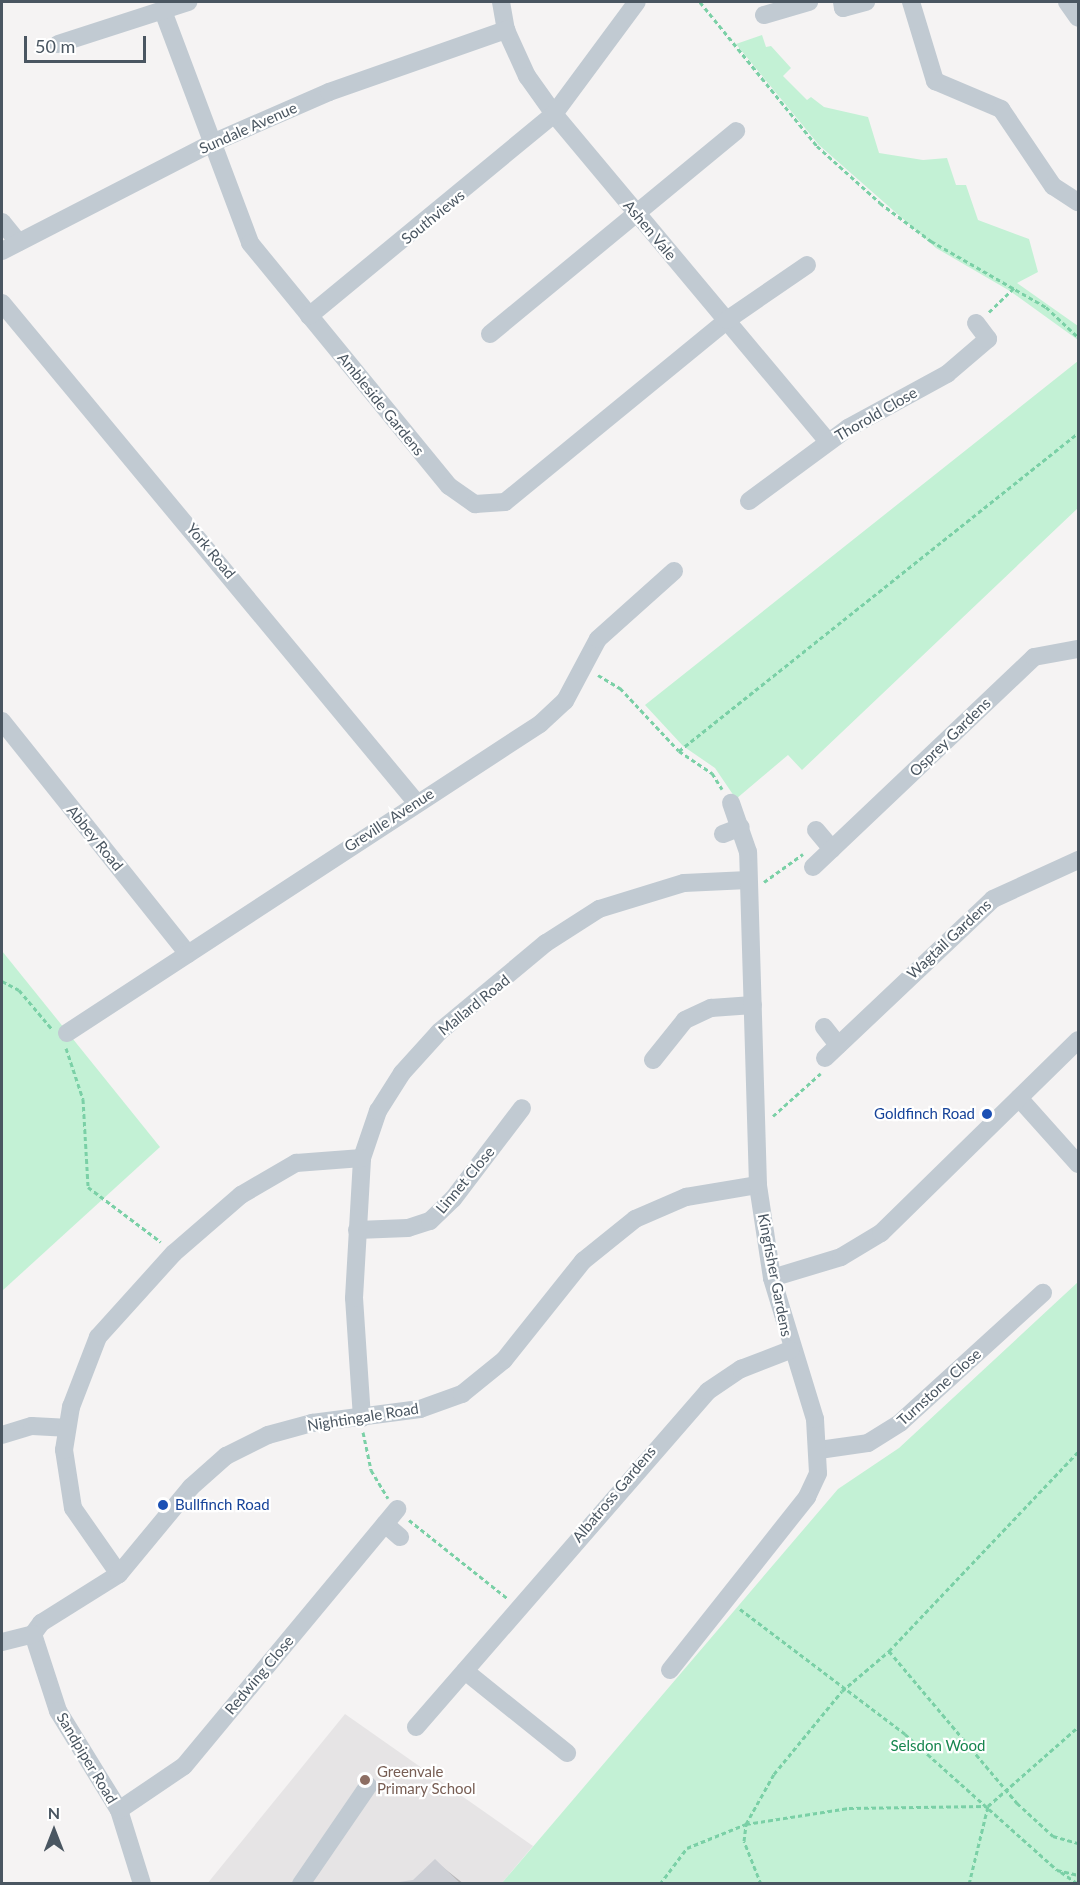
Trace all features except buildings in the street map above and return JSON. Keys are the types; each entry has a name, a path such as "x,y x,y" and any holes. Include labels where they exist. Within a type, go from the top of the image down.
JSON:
{"street":[{"path":"58,44 188,2"},
{"name":"Ashen Vale","path":"501,2 506,30 527,76 554,114 828,442"},
{"name":"Southviews","path":"309,316 554,114 637,2"},
{"path":"764,15 809,2"},
{"path":"911,2 935,81 1001,109 1053,186 1078,202"},
{"path":"1067,2 1078,18"},
{"name":"Ambleside Gardens","path":"163,11 210,144 250,243 448,486 475,504 505,502 727,320 807,266"},
{"name":"Sundale Avenue","path":"2,251 210,144 329,92 506,30"},
{"path":"490,334 635,212 736,131"},
{"path":"2,222 18,242"},
{"name":"York Road","path":"2,303 416,802"},
{"name":"Thorold Close","path":"750,501 828,442 947,374 988,339 976,323"},
{"name":"Greville Avenue","path":"67,1033 416,802 540,724 565,701 598,639 674,572"},
{"name":"Osprey Gardens","path":"813,867 1034,657 1078,649"},
{"name":"Abbey Road","path":"2,721 188,954"},
{"name":"Kingfisher Gardens","path":"670,1670 807,1497 818,1473 819,1450 815,1419 790,1350 772,1278 758,1185 754,1123 753,1005 748,889 741,827 731,803"},
{"path":"723,834 741,827"},
{"path":"816,830 832,849"},
{"name":"Wagtail Gardens","path":"825,1058 993,899 1078,860"},
{"name":"Mallard Road","path":"362,1418 354,1298 362,1158 378,1110 402,1073 439,1032 546,943 599,909 642,893 684,883 748,889"},
{"path":"657,1048 685,1020 711,1008 753,1005"},
{"path":"824,1028 838,1045"},
{"path":"772,1278 841,1257 881,1233 1078,1040"},
{"path":"1019,1098 1078,1164"},
{"name":"Linnet Close","path":"357,1230 408,1228 430,1221 453,1199 522,1107"},
{"path":"119,1574 73,1508 65,1428 98,1337 174,1252 241,1195 296,1163 362,1158"},
{"name":"Nightingale Road","path":"2,1642 33,1634 41,1623 119,1574 191,1487 226,1456 268,1435 420,1409 462,1394 504,1360 583,1261 635,1219 686,1197 758,1185"},
{"name":"Turnstone Close","path":"819,1450 868,1443 901,1422 1042,1293"},
{"name":"Albatross Gardens","path":"416,1727 708,1390 741,1369 790,1350"},
{"path":"2,1435 32,1426 65,1428"},
{"name":"Redwing Close","path":"119,1810 184,1766 397,1509"},
{"path":"385,1524 400,1537"},
{"name":"Sandpiper Road","path":"33,1634 33,1648 58,1711 119,1810 142,1884"},
{"path":"465,1671 567,1753"},
{"path":"301,1884 368,1786"}],"path":[{"path":"700,2 817,146 880,203 931,241 1015,286 1078,337"},
{"path":"976,323 1015,286"},
{"path":"679,751 1078,433"},
{"path":"584,669 620,688 679,751 712,773 731,803"},
{"path":"748,889 802,852 813,867"},
{"path":"2,981 19,990 75,1065 83,1099 88,1186 174,1252"},
{"path":"754,1123 774,1116 829,1065 825,1058"},
{"path":"362,1418 371,1470 397,1509 518,1607"},
{"path":"761,1884 744,1841 746,1824 774,1774 842,1691 889,1651 1078,1452"},
{"path":"727,1598 842,1691 905,1734 1057,1869 1078,1884"},
{"path":"889,1651 1006,1791 1053,1836 1078,1843"},
{"path":"969,1884 988,1806 1078,1727"},
{"path":"660,1884 687,1848 746,1824 849,1808 988,1806"},
{"path":"1057,1869 1078,1875"}],"shaded area":[{"name":"Greenvale Primary School","path":"345,1714 533,1846 502,1883 207,1884"}],"green space":[{"path":"762,35 766,47 771,46 791,68 783,76 807,100 811,97 824,107 868,117 879,153 923,160 947,158 956,185 966,185 978,220 1029,239 1038,272 1017,283 1078,326 1078,340 1010,291 936,248 819,145 736,44"},
{"path":"1078,361 1078,508 802,770 788,755 736,799 715,768 683,746 645,705"},
{"path":"2,951 160,1147 2,1291"},
{"name":"Selsdon Wood","path":"1078,1282 1078,1883 502,1883 838,1489 899,1448"}],"place":[{"name":"Goldfinch Road","path":"987,1114"},
{"name":"Bullfinch Road","path":"163,1505"},
{"name":"Greenvale Primary School","path":"365,1780"}]}
